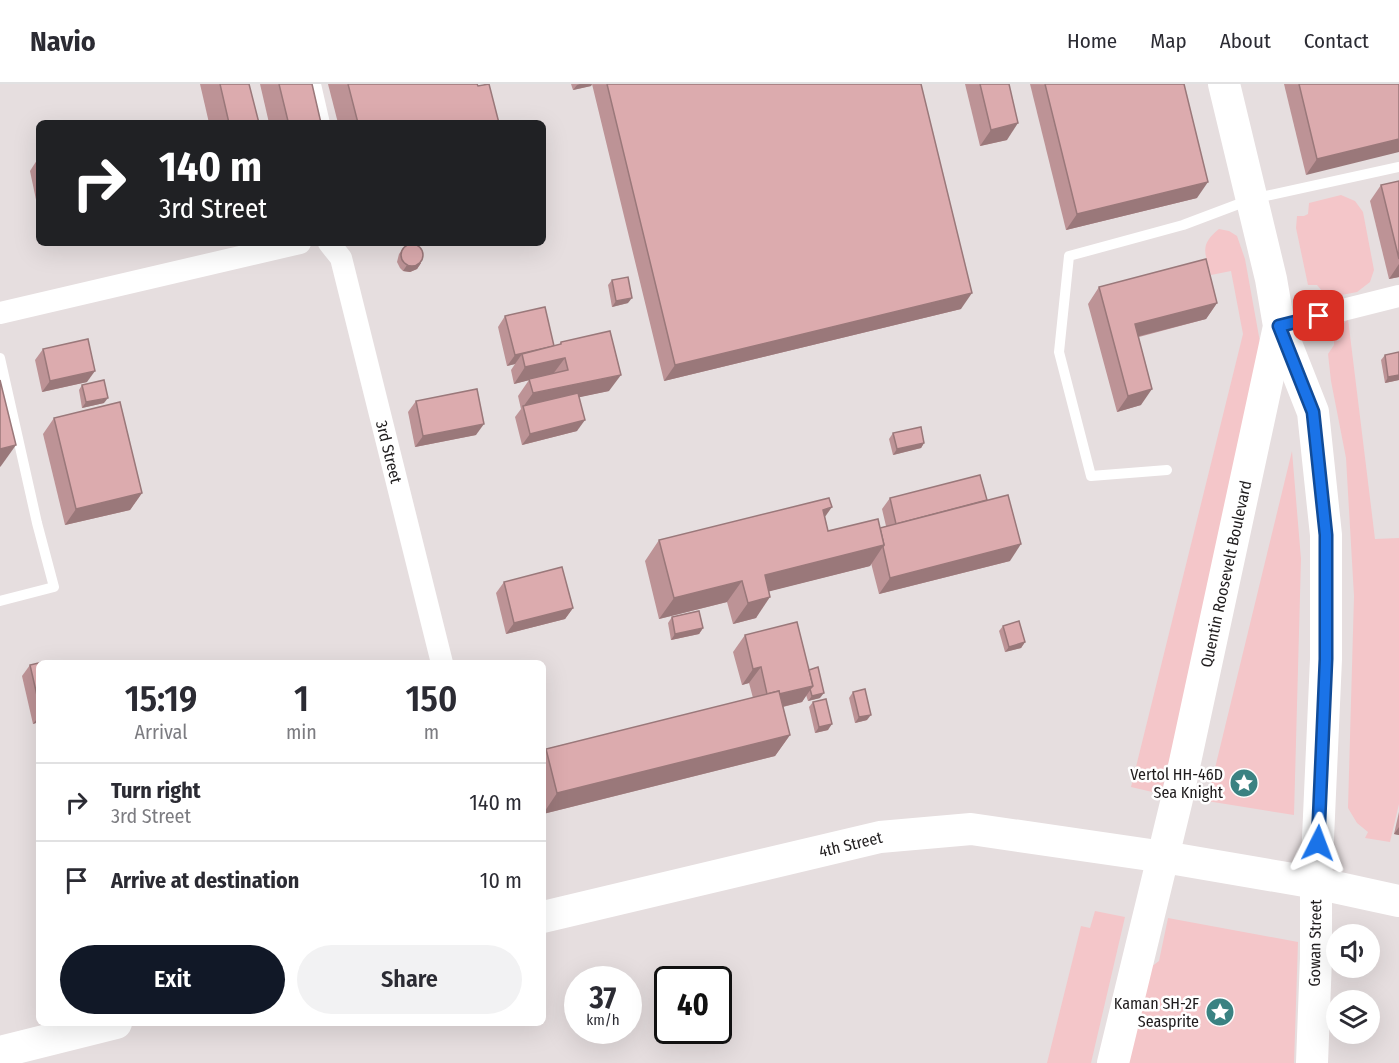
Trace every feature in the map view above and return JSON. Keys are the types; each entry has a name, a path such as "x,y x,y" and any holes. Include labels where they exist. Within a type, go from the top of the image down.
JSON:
{"street":[{"name":"Quentin Roosevelt Boulevard","path":"1113,1063 1164,857 1279,326 1252,199 1224,84"},
{"path":"0,313 287,246"},
{"name":"3rd Street","path":"331,246 341,258 441,660"},
{"path":"1279,326 1399,296"},
{"name":"Gowan Street","path":"1279,326 1313,412 1326,535 1326,659 1316,883 1312,1063"},
{"name":"4th Street","path":"546,916 879,837 972,830 1164,857 1316,883 1399,901"},
{"path":"0,1052 104,1026"}],"lane":[{"path":"316,84 324,120"},
{"path":"1167,470 1091,476 1059,352 1069,256 1183,225 1252,199 1399,167"},
{"path":"0,358 37,523 54,587 0,601"}],"shaded area":[{"path":"1341,195 1355,201 1363,212 1374,270 1370,282 1357,292 1321,299 1322,291 1317,285 1308,285 1296,228 1297,216 1308,214 1309,203"},
{"path":"1219,229 1237,236 1245,259 1260,342 1253,421 1161,794 1131,787 1243,334 1231,271 1211,275 1207,261 1206,245"},
{"path":"1348,319 1375,539 1399,538 1399,804 1390,842 1365,838 1368,832 1357,823 1348,808 1354,596 1346,458 1328,354 1334,345 1334,334"},
{"path":"1292,451 1301,559 1294,815 1207,801"},
{"path":"1095,911 1125,917 1091,1063 1047,1063 1081,926 1090,928"},
{"path":"1168,918 1298,942 1294,1063 1125,1063 1147,970 1159,961"}],"building":[{"path":"220,84 249,84 258,120 228,120"},
{"path":"279,84 312,84 320,120 288,120"},
{"path":"348,84 477,84 478,86 489,84 498,120 357,120"},
{"path":"607,84 921,84 972,293 675,365"},
{"path":"980,84 1009,84 1018,123 991,130"},
{"path":"1045,84 1184,84 1208,182 1077,214"},
{"path":"1299,84 1399,84 1399,139 1317,159"},
{"path":"1399,181 1399,259 1381,185"},
{"path":"418,246 422,251 420,263 412,266 404,263 401,255 404,247"},
{"path":"1206,259 1217,303 1135,324 1152,389 1128,396 1099,287"},
{"path":"628,277 632,298 616,301 612,280"},
{"path":"545,307 554,346 515,355 505,316"},
{"path":"610,331 621,375 533,393 529,379 568,370 565,358 525,367 522,354"},
{"path":"88,339 95,371 50,381 43,349"},
{"path":"1399,352 1399,375 1388,377 1385,355"},
{"path":"0,380 16,445 0,449"},
{"path":"104,380 108,398 86,402 82,385"},
{"path":"477,389 484,424 423,436 416,401"},
{"path":"578,393 585,420 530,434 523,406"},
{"path":"120,402 142,493 76,509 54,418"},
{"path":"921,427 924,443 897,449 893,433"},
{"path":"980,475 987,500 896,524 890,498"},
{"path":"1008,495 1021,544 890,578 880,528"},
{"path":"829,498 832,507 823,510 828,531 878,519 884,545 765,575 770,597 748,603 742,581 674,598 659,540"},
{"path":"562,567 573,608 514,623 504,582"},
{"path":"699,611 703,628 675,634 672,617"},
{"path":"1019,621 1025,642 1009,647 1003,626"},
{"path":"797,622 813,686 779,694 779,691 767,694 761,667 753,669 745,635"},
{"path":"36,664 36,691 30,665"},
{"path":"818,667 824,693 812,696 810,689 813,686 809,670"},
{"path":"865,689 871,715 859,717 853,692"},
{"path":"779,691 790,735 557,793 546,749"},
{"path":"826,699 832,724 819,727 813,702"}],"place":[{"name":"Vertol HH-46D Sea Knight","path":"1244,783"},
{"name":"Kaman SH-2F Seasprite","path":"1220,1012"}],"route":[{"path":"1318,843 1326,659 1326,535 1313,412 1279,326 1319,316"}]}
